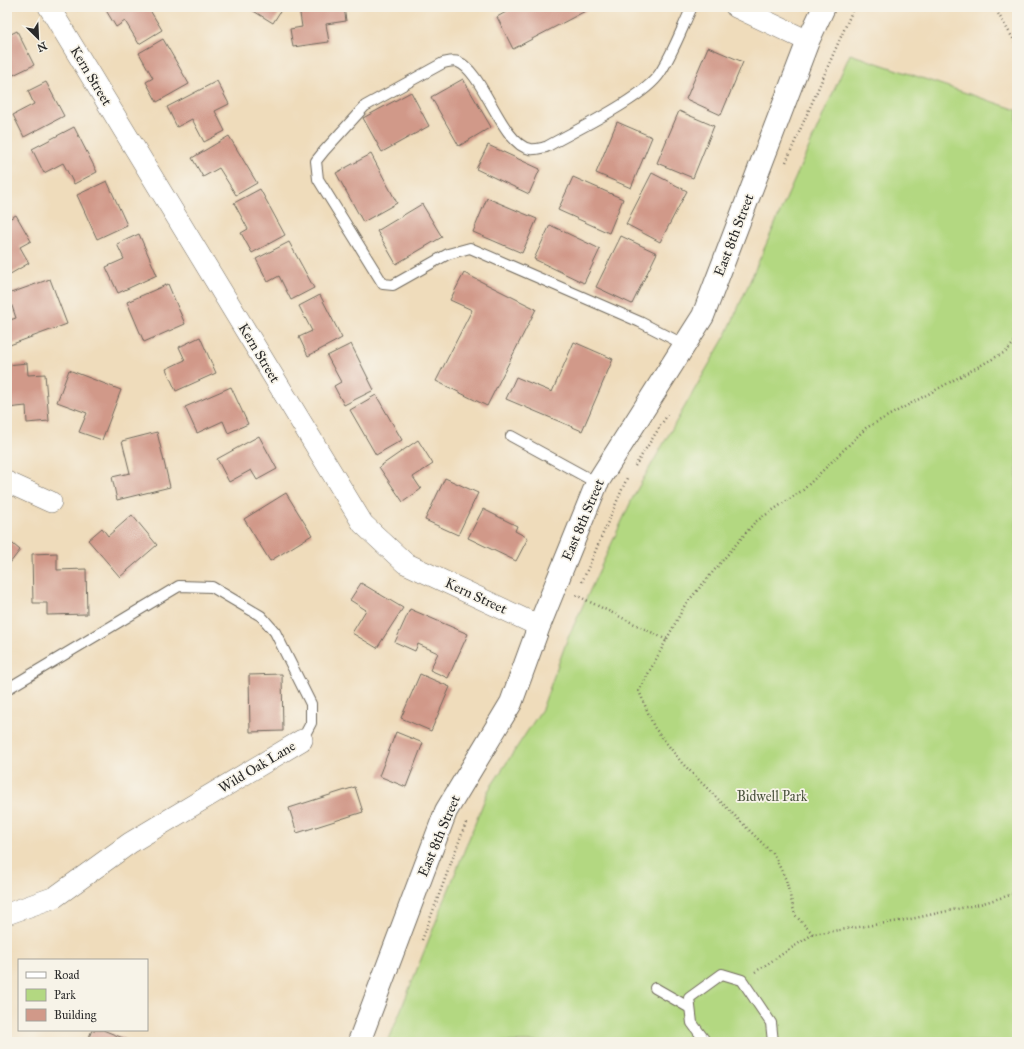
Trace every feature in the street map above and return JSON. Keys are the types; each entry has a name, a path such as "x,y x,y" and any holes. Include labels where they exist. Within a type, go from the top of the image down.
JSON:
{"street":[{"name":"Kern Street","path":"49,7 363,524 405,563 539,626"},
{"path":"736,7 808,41"},
{"name":"East 8th Street","path":"359,1042 446,811 511,703 539,626 598,483 703,316 808,41 824,7"},
{"path":"7,482 51,502"},
{"name":"Wild Oak Lane","path":"7,914 55,898 130,843 302,740"}],"lane":[{"path":"684,345 640,322 470,248 448,254 394,285 383,284 318,179 316,161 365,106 443,63 457,61 467,67 504,125 520,144 530,149 546,147 630,99 651,84 660,73 692,7"},
{"path":"510,436 598,483"},
{"name":"Wild Oak Lane","path":"7,689 179,586 212,586 261,616 275,632 311,704 311,724 302,740"},
{"path":"706,1042 692,1023 689,998 722,974 742,980 771,1023 773,1042"},
{"path":"655,988 690,1008"}],"path":[{"path":"784,167 854,7"},
{"path":"994,7 1017,45"},
{"path":"813,934 795,914 786,880 774,855 682,763 654,727 639,691 685,605 755,522 803,490 866,428 1007,351 1017,339"},
{"path":"574,600 627,479 671,409"},
{"path":"576,596 667,640"},
{"path":"421,943 467,821"},
{"path":"742,980 813,934 906,920 980,904 1017,893"}],"green space":[{"name":"Bidwell Park","path":"850,54 1017,110 1017,1042 388,1042 488,791 542,709 567,640 634,495 727,333"}],"building":[{"path":"104,7 148,7 162,30 139,44 125,21 116,27"},
{"path":"247,7 283,7 273,23"},
{"path":"299,7 344,7 346,21 326,24 329,42 293,47 290,29 302,27"},
{"path":"515,7 593,7 513,49 497,17"},
{"path":"17,31 34,65 7,78 7,36"},
{"path":"163,39 189,84 157,102 146,82 153,78 139,53"},
{"path":"708,47 743,62 721,115 686,99"},
{"path":"463,79 491,127 459,146 431,97"},
{"path":"217,81 229,104 215,111 225,131 204,142 192,119 177,127 167,107"},
{"path":"46,82 64,116 24,137 13,115 34,104 28,91"},
{"path":"411,92 429,126 382,152 363,118"},
{"path":"679,111 714,126 693,178 657,163"},
{"path":"617,122 652,137 631,188 596,173"},
{"path":"74,127 97,172 74,184 63,163 44,173 32,149"},
{"path":"229,136 257,183 236,195 219,168 203,177 192,158"},
{"path":"488,145 540,169 529,194 476,169"},
{"path":"371,154 397,203 363,222 336,173"},
{"path":"652,173 687,191 660,242 626,224"},
{"path":"573,177 623,199 609,233 558,210"},
{"path":"107,181 127,225 97,239 77,195"},
{"path":"260,189 285,235 252,253 241,233 248,229 234,203"},
{"path":"487,198 537,219 522,253 473,232"},
{"path":"422,204 442,237 396,264 377,231"},
{"path":"16,215 31,241 20,247 29,263 7,276 7,220"},
{"path":"550,225 600,249 584,283 534,259"},
{"path":"139,234 157,275 118,293 106,267 124,259 117,244"},
{"path":"621,236 657,253 632,304 596,287"},
{"path":"289,242 314,288 291,300 279,276 268,282 256,259"},
{"path":"464,273 536,309 487,406 436,381 472,310 450,300"},
{"path":"50,279 67,324 7,346 7,321 16,318 8,294"},
{"path":"168,284 185,324 144,342 127,302"},
{"path":"320,295 342,338 308,356 299,337 312,331 299,306"},
{"path":"200,337 216,373 176,391 166,369 185,360 179,347"},
{"path":"574,342 613,359 582,431 506,399 516,377 552,392"},
{"path":"351,344 374,390 344,405 334,386 341,382 327,356"},
{"path":"27,363 28,375 45,374 49,421 27,423 26,406 7,408 7,365"},
{"path":"69,370 121,390 102,440 79,432 87,413 57,402"},
{"path":"231,387 248,424 228,433 223,421 197,433 185,407"},
{"path":"376,395 402,440 376,455 350,410"},
{"path":"157,432 170,487 117,500 112,477 130,473 122,441"},
{"path":"259,436 277,469 257,480 251,470 229,482 217,459"},
{"path":"418,440 433,464 413,477 421,489 403,502 379,467"},
{"path":"445,478 478,493 458,535 425,520"},
{"path":"286,493 312,535 270,561 244,519"},
{"path":"483,509 517,526 515,531 528,538 516,561 468,538"},
{"path":"132,515 157,545 120,577 88,540 102,528 108,536"},
{"path":"7,539 20,550 7,567"},
{"path":"57,553 57,570 86,569 87,614 47,615 47,603 33,603 32,554"},
{"path":"361,583 403,608 377,648 352,633 366,610 350,600"},
{"path":"410,609 468,634 448,678 430,670 438,653 418,644 415,651 395,642"},
{"path":"282,674 283,731 250,732 249,675"},
{"path":"420,674 450,687 431,731 401,718"},
{"path":"396,732 423,743 406,787 379,776"},
{"path":"355,787 363,812 297,833 289,808"},
{"path":"92,1031 106,1031 133,1042 87,1042"}]}
